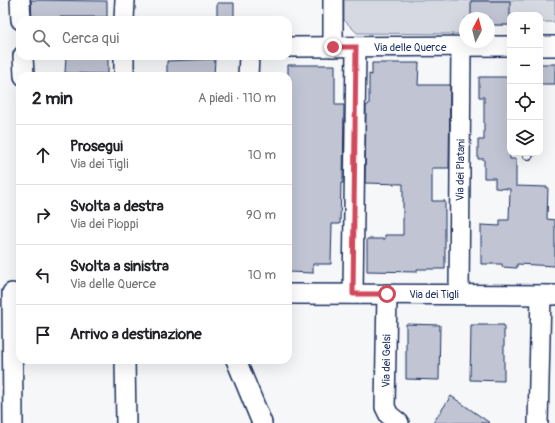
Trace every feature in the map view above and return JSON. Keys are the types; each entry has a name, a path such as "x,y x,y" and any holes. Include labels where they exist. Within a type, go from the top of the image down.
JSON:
{"street":[{"path":"20,0 21,16"},
{"path":"124,16 125,0"},
{"path":"333,0 333,47"},
{"name":"Via delle Querce","path":"292,47 459,46"},
{"name":"Via delle Querce","path":"495,46 507,46"},
{"path":"543,46 555,46"},
{"path":"353,294 356,47"},
{"name":"Via dei Platani","path":"459,294 461,48"},
{"path":"23,60 24,72"},
{"path":"124,60 124,72"},
{"path":"248,72 249,60"},
{"path":"11,293 13,423"},
{"name":"Via dei Tigli","path":"292,294 548,295"},
{"name":"Via dei Gelsi","path":"387,294 385,408 389,415 398,423"},
{"path":"538,423 548,295"},
{"path":"125,364 126,423"},
{"path":"238,364 262,423"}],"shaded area":[{"path":"344,0 555,0 555,22 543,22 543,12 507,12 507,25 495,25 495,12 459,12 458,34 357,33 344,20"}],"building":[{"path":"31,0 107,1 107,16 32,16"},
{"path":"471,1 510,1 510,12 507,12 507,25 495,25 495,12 471,12"},
{"path":"217,3 234,3 234,16 217,16"},
{"path":"66,60 108,60 108,72 65,72"},
{"path":"215,60 214,72 167,72 167,61"},
{"path":"372,63 419,63 418,85 450,85 449,168 432,168 432,201 445,201 445,269 417,269 417,272 367,271 367,239 385,239 385,235 403,235 403,184 365,183 366,106 369,104 369,74 372,75"},
{"path":"543,64 555,64 555,84 543,84"},
{"path":"288,65 335,65 335,105 344,105 343,183 341,183 340,224 332,224 331,264 313,264 313,273 292,272 292,72 288,72"},
{"path":"479,77 507,77 507,156 510,156 510,159 516,159 516,186 548,187 547,219 555,220 555,266 517,264 517,268 502,267 502,264 481,264 481,225 500,226 500,220 509,220 510,189 495,188 495,178 484,178 484,159 478,159 478,140 484,140 484,97 479,97"},
{"path":"406,324 440,325 439,380 406,379"},
{"path":"471,325 504,325 504,381 470,380"},
{"path":"451,396 490,423 433,423"}],"route":[{"path":"333,47 356,47 353,294 387,294"}]}
